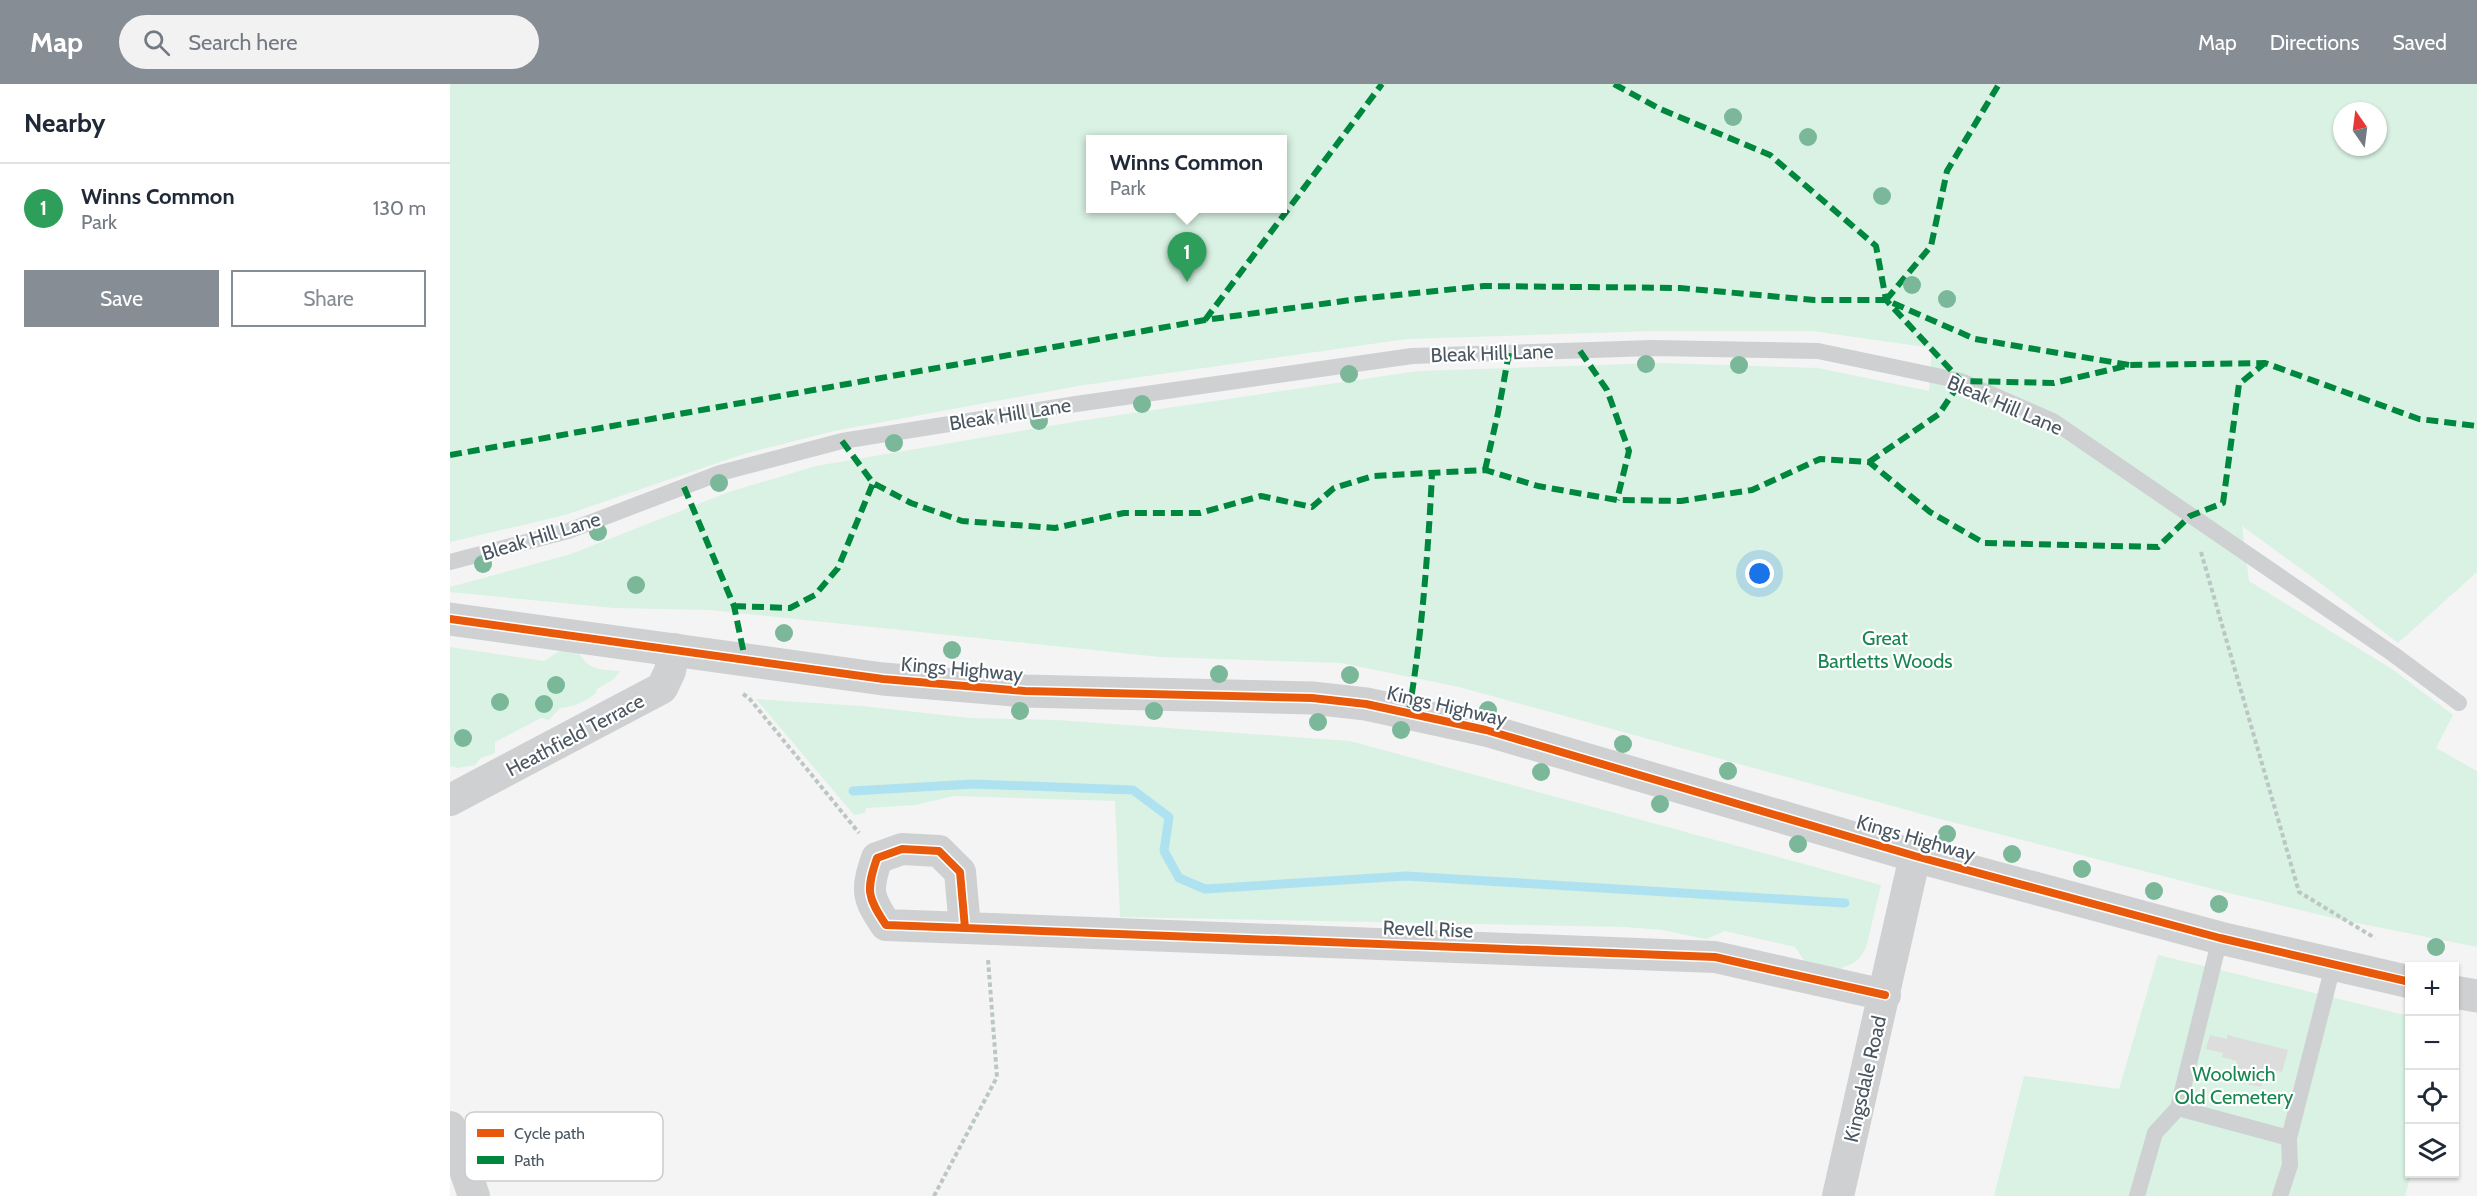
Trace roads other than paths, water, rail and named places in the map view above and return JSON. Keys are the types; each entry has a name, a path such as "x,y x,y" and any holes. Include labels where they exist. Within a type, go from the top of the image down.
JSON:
{"street":[{"name":"Kings Highway","path":"450,619 883,679 1025,691 1312,698 1366,704 1486,730 1915,856 2220,938 2405,981"},
{"name":"Heathfield Terrace","path":"450,800 662,688 670,671 674,649"},
{"name":"Revell Rise","path":"976,928 960,872 939,851 902,849 877,858 869,880 871,903 886,925 1715,957 1885,995"},
{"name":"Kingsdale Road","path":"1838,1196 1915,856"},
{"path":"2459,993 2477,996"},
{"path":"450,1127 465,1170"},
{"path":"469,1181 474,1196"}],"lane":[{"name":"Bleak Hill Lane","path":"450,562 568,531 720,473 842,441 1076,404 1413,356 1652,348 1818,351 1961,381 2053,421 2374,640 2459,703"},
{"path":"2137,1196 2156,1133 2178,1108 2220,938"},
{"path":"2280,1196 2290,1165 2289,1138 2334,966"},
{"path":"2178,1108 2289,1138"}],"waterway":[{"path":"853,791 973,784 1133,790 1169,817 1164,851 1179,878 1205,889 1406,876 1845,903"}],"place":[{"name":"Winns Common","path":"1187,282"}],"park label":[{"name":"Great Bartletts Woods","path":"1885,650"},
{"name":"Woolwich Old Cemetery","path":"2234,1086"}]}
